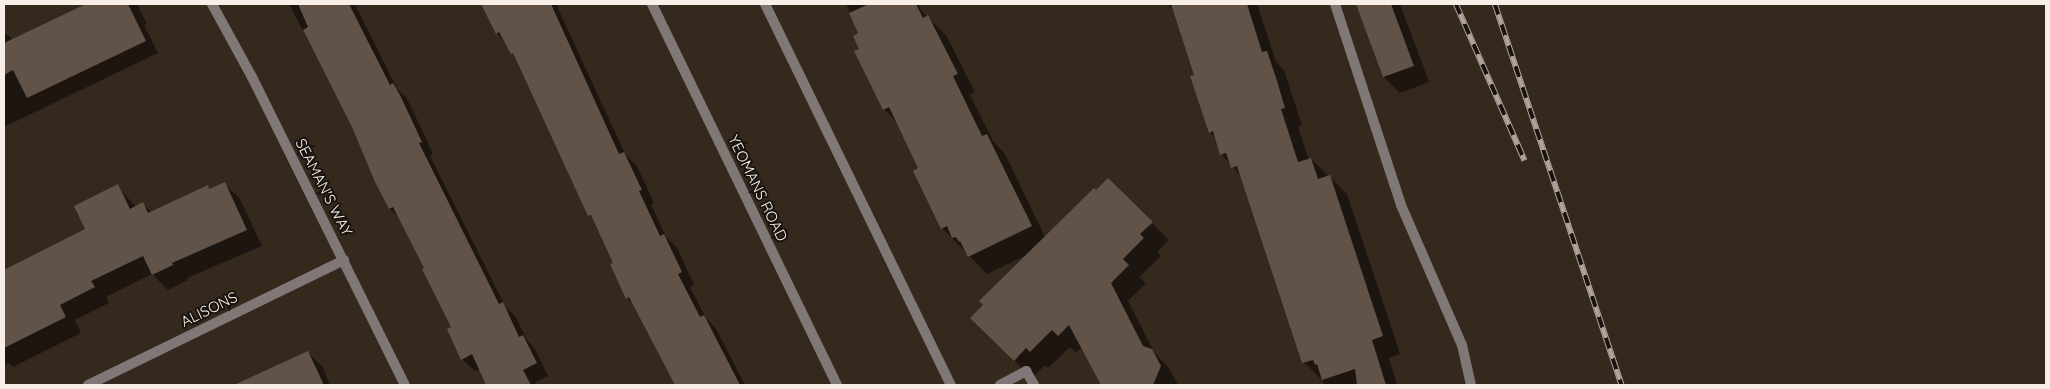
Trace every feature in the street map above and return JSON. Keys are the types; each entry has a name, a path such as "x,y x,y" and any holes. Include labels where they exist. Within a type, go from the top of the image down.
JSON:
{"street":[{"name":"SEAMAN'S WAY","path":"212,4 252,78 405,385"},
{"name":"YEOMANS ROAD","path":"652,4 837,385"},
{"path":"765,4 951,385"},
{"path":"1335,4 1401,205 1462,345 1471,385"},
{"name":"ALISONS","path":"88,385 344,260"},
{"path":"1000,385 1026,371 1034,385"}],"building":[{"path":"86,4 128,4 146,41 27,98 13,70 4,75 4,43"},
{"path":"298,4 349,4 390,85 393,83 401,97 422,142 419,143 499,304 503,302 519,337 523,335 537,363 523,370 531,385 486,385 472,354 461,360 447,329 451,327 422,269 424,268 393,207 389,209 375,182 352,127 303,30 308,27"},
{"path":"481,4 551,4 619,154 624,152 642,190 639,191 660,236 664,234 682,272 678,274 700,317 704,315 740,385 675,385 629,297 626,299 610,264 613,263 591,215 588,216 513,53 511,54 499,32 496,34"},
{"path":"869,4 916,4 923,18 928,15 958,74 953,76 982,136 987,134 1032,226 968,257 960,241 956,237 952,238 947,226 941,229 913,171 918,168 889,107 883,110 854,51 859,49 853,36 858,33 849,13"},
{"path":"1171,4 1247,4 1262,52 1267,51 1277,81 1285,108 1281,109 1298,162 1311,158 1318,179 1330,175 1383,336 1372,340 1386,385 1357,385 1355,369 1322,380 1317,364 1315,365 1313,360 1302,363 1237,166 1231,168 1226,153 1220,155 1213,131 1209,133 1190,76 1194,75"},
{"path":"1356,4 1391,4 1414,66 1383,77"},
{"path":"1108,178 1153,222 1140,234 1144,238 1123,259 1129,265 1111,283 1143,346 1152,349 1161,366 1153,385 1101,385 1069,325 1058,336 1052,330 1030,352 1026,348 1014,361 970,318 983,305 979,301 1094,188 1096,190"},
{"path":"225,182 247,230 172,263 173,265 152,275 143,256 91,281 95,287 60,305 66,317 4,348 4,270 85,229 74,206 118,184 130,209 143,202 148,213 208,185 209,189"},
{"path":"308,351 324,385 234,385"}],"railway":[{"path":"1456,4 1525,161"},
{"path":"1495,4 1622,385"}]}
